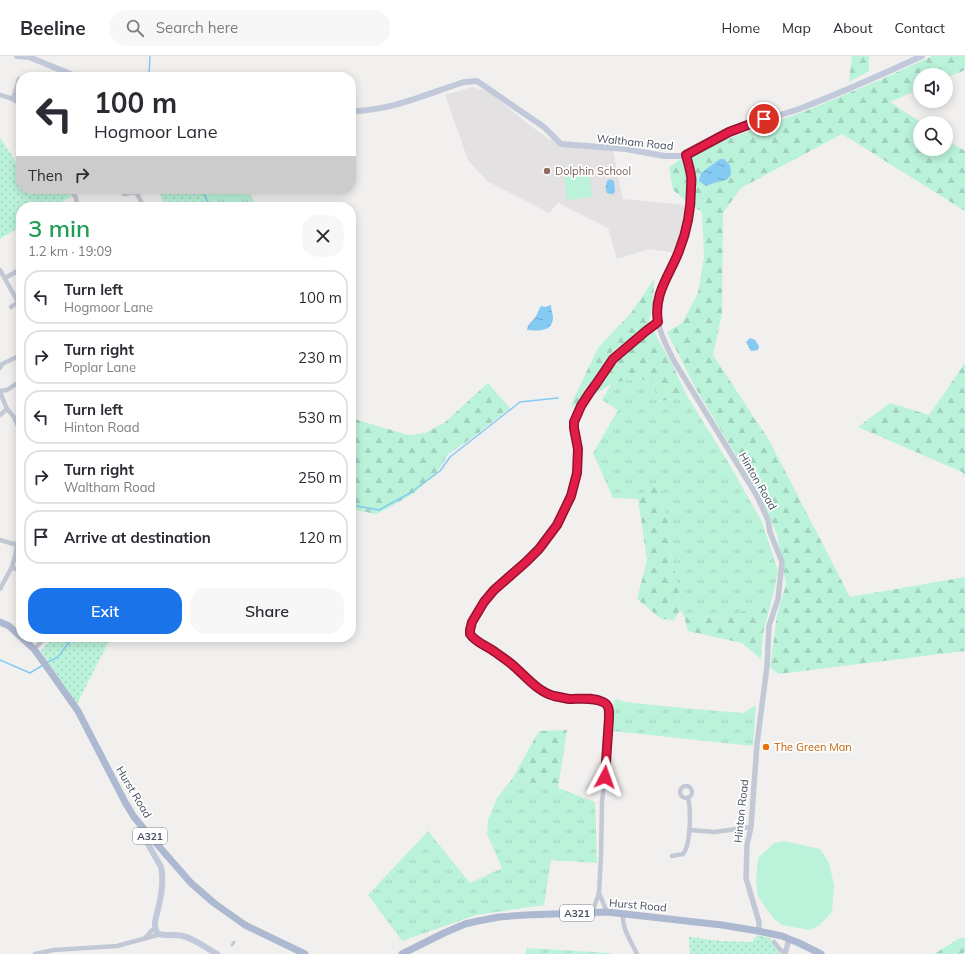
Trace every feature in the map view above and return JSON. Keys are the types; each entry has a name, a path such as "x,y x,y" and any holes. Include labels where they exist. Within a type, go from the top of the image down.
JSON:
{"main road":[{"path":"17,56 29,57 66,72"},
{"name":"Waltham Road","path":"356,111 388,107 464,82 477,81 544,127 561,144 626,149 664,156 680,156 686,155 729,132 818,102 922,56"},
{"name":"Hurst Road","path":"0,622 9,626 16,632"},
{"name":"Hurst Road","path":"26,642 34,649 78,711 125,802 139,823 156,844 196,888 214,903 245,925 304,954"},
{"path":"139,823 144,837 161,867 163,879 155,927 156,932 186,937 217,954"},
{"path":"159,863 168,856"},
{"name":"Hurst Road","path":"402,954 465,924 499,917 607,912 623,915 715,924 758,931"},
{"name":"A321","path":"758,931 782,936 821,954"}],"street":[{"path":"13,99 16,89"},
{"path":"0,95 16,101"},
{"name":"Hinton Road","path":"686,155 691,176 691,205 687,227 680,250 668,274 658,301 658,322 666,345 674,361 757,496 768,520 770,532 782,562 778,599 769,626 767,666 758,744 751,827 747,845 746,878 759,922 758,931"},
{"path":"0,270 16,296"},
{"path":"5,278 16,272"},
{"path":"11,307 16,304"},
{"path":"592,912 599,893 602,802 609,709 602,702 568,699 545,692 493,650 478,643 470,634 470,630 472,622 484,602 494,590 539,549 557,525 571,496 577,473 578,449 574,422 581,406 613,359 658,322"},
{"path":"0,368 2,364 16,357"},
{"path":"16,384 7,390 0,392 7,409 16,421"},
{"path":"0,415 7,409"},
{"path":"0,540 16,545"},
{"path":"1,589 12,567 16,550"},
{"path":"12,567 16,569"},
{"path":"34,649 41,642"},
{"path":"672,856 681,855 686,849 690,808 688,798"},
{"path":"689,830 715,832 751,827"},
{"path":"599,893 607,912"},
{"path":"623,915 624,928 637,954"},
{"path":"145,938 155,927"},
{"path":"35,954 54,950 117,946 161,934"},
{"path":"774,942 781,951 785,953 789,939"}],"shaded area":[{"name":"Dolphin School","path":"472,87 489,92 549,139 613,151 623,199 686,205 675,253 649,249 617,259 608,228 558,203 549,213 487,181 468,160 445,95"}],"green space":[{"path":"852,56 869,56 869,71 849,82"},
{"path":"932,56 965,56 965,70 953,75 953,68 913,68 913,92 890,102 913,117 913,156 953,156 953,143 965,151 965,211 842,134 741,188 723,213 722,314 713,355 769,440 850,597 965,577 965,651 778,674 770,667 777,615 786,584 777,534 756,489 695,387 667,332 682,323 698,293 704,257 702,212 673,190 669,167 694,151 808,110"},
{"path":"0,138 16,164 16,194 74,195 62,202 16,202 16,229 0,239"},
{"path":"589,172 592,197 567,200 564,174"},
{"path":"160,194 209,194 211,202 163,202"},
{"path":"209,194 250,194 254,202 211,202"},
{"path":"654,279 653,303 648,325 612,352 600,374 585,388 581,402 571,408 574,398 598,348 631,313"},
{"path":"654,332 672,364 687,396 658,402 653,382 635,378 611,384 589,398 618,358"},
{"path":"965,363 965,477 962,472 858,427 890,403 929,415"},
{"path":"635,378 653,382 658,402 687,396 727,460 762,522 778,571 773,595 733,617 684,616 680,610 679,594 668,536 668,520 655,484 638,499 613,498 593,453 618,410 602,400 611,384"},
{"path":"488,383 510,408 472,438 448,454 436,474 413,494 376,514 356,510 356,419 408,435 425,433 444,423"},
{"path":"655,483 668,520 668,536 679,594 680,610 674,620 661,619 637,599 647,560 638,499"},
{"path":"773,595 763,633 761,659 742,643 688,631 684,616 733,617"},
{"path":"49,642 108,642 77,704 41,651"},
{"path":"617,699 624,702 743,713 756,705 753,746 612,731 614,701"},
{"path":"567,730 558,788 512,779 539,731"},
{"path":"512,779 558,788 595,802 597,863 551,860 544,905 476,915 402,941 368,895 428,831 470,883 502,868 487,834 488,820 497,798"},
{"path":"784,841 820,849 829,863 834,885 832,912 819,926 809,930 782,925 773,918 758,896 756,880 758,858 774,843"},
{"path":"757,935 770,938 779,954 690,954 689,937 722,941 752,942"},
{"path":"960,938 965,938 965,952 962,954 934,954"},
{"path":"527,948 610,953 610,954 525,954"}],"water":[{"path":"720,159 724,159 730,165 731,175 726,180 706,186 699,181 701,173"},
{"path":"610,179 614,181 615,191 613,194 607,193 606,189 606,183"},
{"path":"551,305 553,318 550,326 544,330 527,330 541,306 545,307"},
{"path":"750,338 755,340 759,346 758,350 751,351 746,342"}],"waterway":[{"path":"149,72 150,56"},
{"path":"204,194 208,202"},
{"path":"356,506 379,510 410,493 440,471 450,457 520,402 558,398"},
{"path":"46,663 58,657 69,642"},
{"path":"0,660 30,673 43,665"}],"place":[{"name":"Dolphin School","path":"547,171"},
{"name":"The Green Man","path":"766,747"}],"route":[{"path":"605,777 609,718 609,709 605,703 591,700 568,699 545,692 493,650 478,643 470,634 470,628 484,602 494,590 539,549 557,525 571,496 577,473 578,449 574,422 581,406 613,359 658,322 658,301 668,274 680,250 687,227 691,205 691,176 686,155 729,132 764,119"}]}
